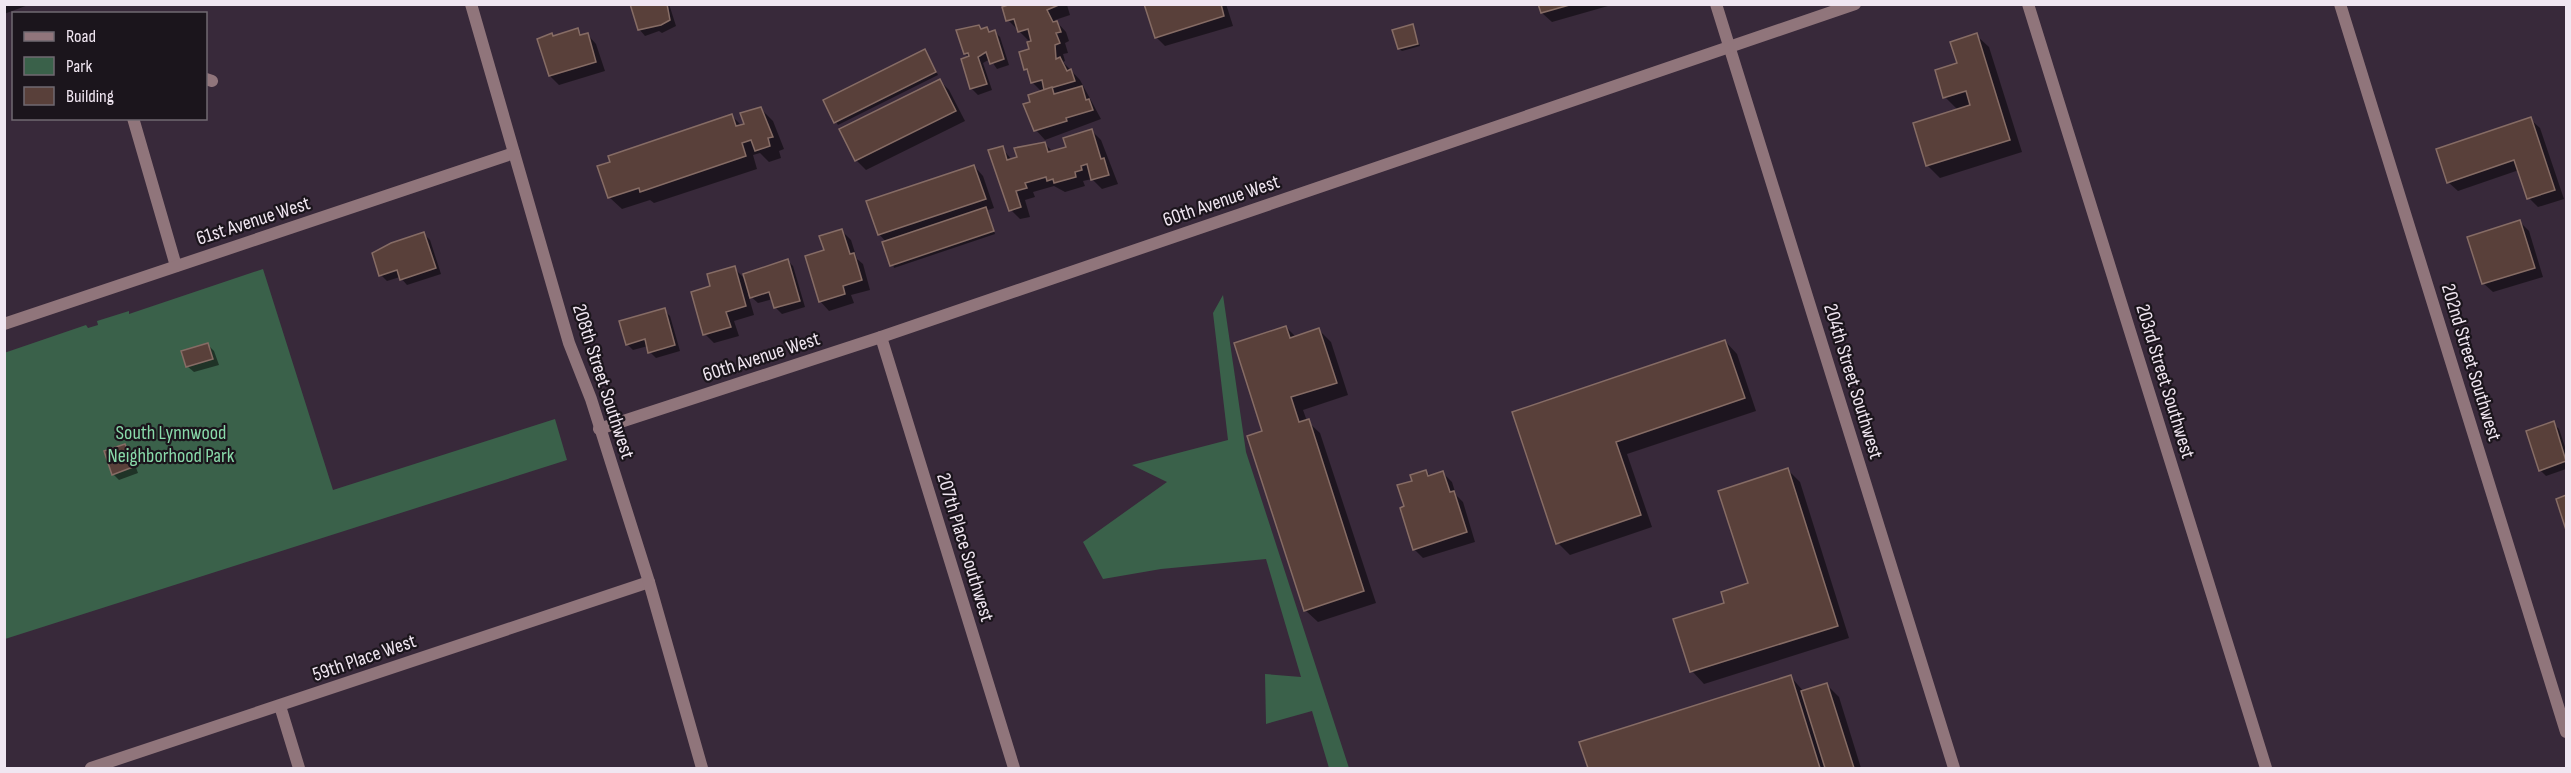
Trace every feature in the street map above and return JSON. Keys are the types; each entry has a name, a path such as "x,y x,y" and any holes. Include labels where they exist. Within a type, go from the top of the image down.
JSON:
{"street":[{"name":"208th Street Southwest","path":"471,4 569,343 591,399 649,582 702,768"},
{"name":"204th Street Southwest","path":"1716,4 1954,768"},
{"name":"60th Avenue West","path":"600,429 881,337 1855,4"},
{"name":"203rd Street Southwest","path":"2028,4 2266,768"},
{"name":"202nd Street Southwest","path":"2340,4 2566,732"},
{"path":"134,120 176,266"},
{"name":"61st Avenue West","path":"4,324 514,153"},
{"name":"207th Place Southwest","path":"881,337 1014,768"},
{"name":"59th Place West","path":"91,768 649,582"},
{"path":"280,706 299,768"}],"green space":[{"name":"South Lynnwood Neighborhood Park","path":"263,269 333,490 555,419 567,460 5,639 4,353 86,325 88,328 98,325 97,321 129,311 129,314"},
{"path":"1223,295 1246,452 1349,768 1329,768 1312,711 1266,724 1265,674 1301,677 1266,559 1161,569 1103,579 1083,542 1167,482 1132,465 1228,440 1213,313"}],"building":[{"path":"630,4 667,4 670,20 661,25 638,30"},
{"path":"1011,4 1061,4 1047,10 1053,22 1057,21 1061,32 1056,33 1060,43 1055,45 1056,59 1060,57 1067,71 1071,69 1075,81 1044,90 1042,80 1031,83 1027,69 1024,70 1019,52 1029,49 1027,42 1031,41 1028,29 1018,32 1014,19 1006,21 1002,7"},
{"path":"1144,4 1221,4 1224,16 1155,38"},
{"path":"1538,4 1573,4 1541,13"},
{"path":"1413,24 1418,44 1398,49 1392,30"},
{"path":"979,25 981,29 987,27 989,32 995,30 1004,59 990,64 986,52 978,57 987,84 970,89 961,59 969,56 968,53 964,54 956,30"},
{"path":"578,28 580,35 588,33 596,62 549,76 537,39 552,33 553,36"},
{"path":"1977,33 2010,140 1926,166 1913,123 1970,105 1966,91 1943,98 1935,70 1957,63 1950,42"},
{"path":"925,49 936,72 834,123 823,100"},
{"path":"940,79 956,111 855,161 839,129"},
{"path":"1082,86 1086,100 1089,99 1093,110 1034,131 1023,104 1030,102 1028,95 1052,87 1054,94"},
{"path":"761,107 773,137 768,138 770,146 755,151 751,140 742,143 746,156 640,192 639,188 608,198 597,166 610,162 608,156 732,114 736,126 744,124 740,113"},
{"path":"2531,117 2555,190 2527,199 2514,160 2447,183 2436,149"},
{"path":"1092,129 1101,159 1104,158 1109,175 1091,180 1087,164 1081,166 1082,170 1075,172 1076,177 1054,183 1053,179 1047,181 1046,177 1025,183 1027,188 1016,191 1021,207 1009,211 988,150 1003,146 1007,160 1017,157 1014,148 1045,142 1048,152 1066,147 1063,138"},
{"path":"974,165 986,199 878,235 866,201"},
{"path":"986,207 994,231 890,266 882,242"},
{"path":"2520,220 2535,268 2482,284 2467,237"},
{"path":"842,229 850,254 854,253 862,280 843,286 845,294 819,302 805,256 824,250 819,236"},
{"path":"424,232 436,268 400,280 397,270 379,276 372,253 391,243"},
{"path":"788,259 800,301 774,308 769,292 750,298 743,274"},
{"path":"735,266 746,306 726,312 731,327 703,335 691,292 710,286 707,274"},
{"path":"665,308 675,345 648,353 645,339 626,345 619,321"},
{"path":"1286,326 1290,338 1319,328 1337,383 1291,397 1299,422 1309,419 1364,591 1304,611 1247,436 1262,431 1234,343"},
{"path":"1725,340 1745,398 1616,442 1641,515 1556,544 1512,412"},
{"path":"208,343 213,359 186,367 181,351"},
{"path":"2554,421 2566,461 2539,471 2526,431"},
{"path":"125,444 133,467 112,475 104,451"},
{"path":"1788,468 1838,626 1690,672 1673,619 1724,603 1721,592 1748,583 1718,491"},
{"path":"1426,470 1428,476 1443,471 1450,492 1454,491 1467,532 1413,550 1400,508 1404,506 1397,485 1412,481 1410,475"},
{"path":"2566,495 2566,530 2556,499"},
{"path":"1791,675 1820,768 1588,768 1579,742"},
{"path":"1827,683 1854,768 1825,768 1801,691"}]}
